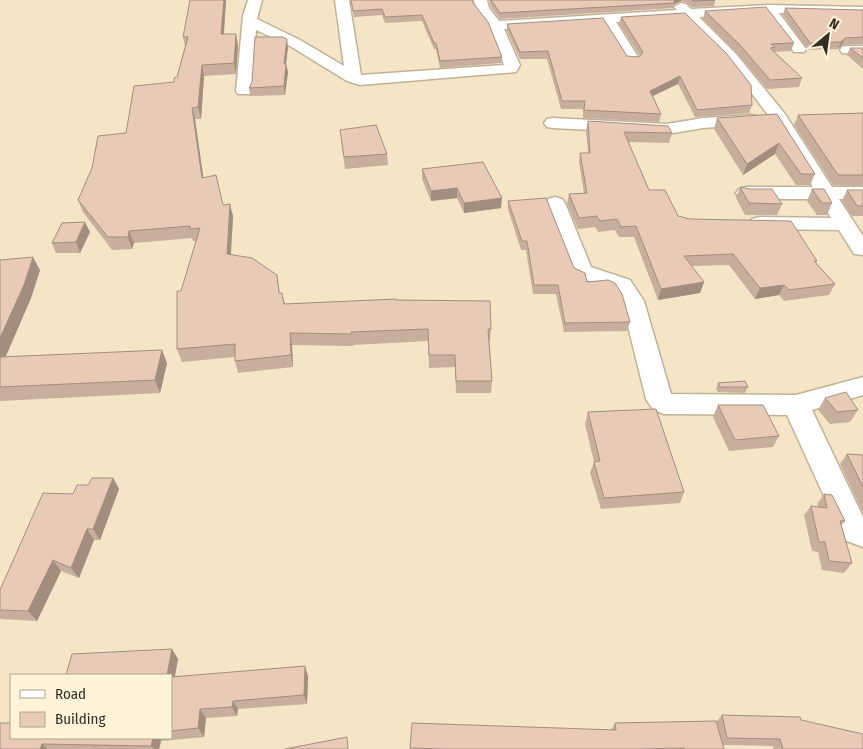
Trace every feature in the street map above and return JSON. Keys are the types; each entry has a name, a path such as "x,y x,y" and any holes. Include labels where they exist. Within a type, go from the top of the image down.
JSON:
{"street":[{"path":"244,91 250,16 255,0"},
{"path":"342,0 352,78"},
{"path":"251,22 295,43 352,78 370,80 511,69 512,65 495,25 480,7 480,0"},
{"path":"674,0 731,57 778,118 861,249"},
{"path":"495,25 614,13 688,14 768,9 863,11"},
{"path":"768,9 799,49"},
{"path":"614,13 632,60"},
{"path":"847,50 863,50"},
{"path":"553,123 667,129 702,123 797,117"},
{"path":"746,193 863,193"},
{"path":"555,203 582,271 622,285 633,301 659,399 664,404 796,405 863,386"},
{"path":"736,222 846,224"},
{"path":"796,405 855,531 863,534"}],"building":[{"path":"190,0 224,0 221,34 236,34 234,63 202,65 198,107 192,108 202,178 216,175 223,205 230,204 227,254 252,258 277,275 279,293 282,293 284,304 396,299 490,301 491,329 488,329 492,381 456,381 455,355 429,355 428,329 351,332 352,334 290,333 291,355 235,361 235,344 177,349 177,291 181,291 200,228 190,229 190,226 129,231 128,237 108,237 78,200 92,168 98,136 126,133 134,86 174,82 174,78 177,77 188,37 183,37"},
{"path":"351,0 473,0 473,3 488,22 502,57 440,61 436,43 434,43 422,15 385,17 382,9 353,11"},
{"path":"491,0 674,0 674,3 500,13"},
{"path":"766,7 794,43 771,44 775,47 770,48 802,78 770,80 740,45 705,11"},
{"path":"785,8 863,10 863,37 845,38 841,42 810,43"},
{"path":"685,13 727,54 751,85 752,105 697,110 680,76 650,91 661,114 584,110 585,101 562,101 548,51 520,52 507,24 603,18 627,56 639,57 643,52 621,17"},
{"path":"255,37 283,37 287,39 284,86 249,88 252,82"},
{"path":"850,48 863,48 863,58"},
{"path":"863,113 863,175 838,175 798,115"},
{"path":"777,114 815,174 801,174 779,143 747,164 717,118"},
{"path":"588,121 668,126 672,133 624,132 649,190 665,190 678,216 690,219 791,221 817,261 814,261 835,284 789,290 784,285 760,288 733,254 684,256 704,282 661,289 636,226 621,227 617,219 600,221 597,216 579,218 569,194 587,193 580,153 590,153"},
{"path":"376,125 387,154 344,157 340,130"},
{"path":"483,162 502,198 464,203 457,188 431,191 422,169"},
{"path":"740,187 772,189 782,204 749,203"},
{"path":"812,189 824,189 832,203 822,203"},
{"path":"847,190 863,190 863,206 857,206"},
{"path":"546,198 574,268 585,273 587,282 608,280 615,283 622,294 630,322 565,323 558,285 534,285 527,241 522,241 508,201"},
{"path":"85,222 76,242 52,243 62,223"},
{"path":"33,257 24,285 0,338 0,260"},
{"path":"162,350 155,380 0,387 0,357"},
{"path":"745,381 748,387 720,387 718,383"},
{"path":"846,392 858,410 837,412 825,398"},
{"path":"718,405 763,405 779,436 735,440"},
{"path":"656,409 684,492 604,498 594,462 600,461 588,412"},
{"path":"847,454 863,455 863,487"},
{"path":"92,478 113,478 93,529 87,529 71,568 53,560 28,611 0,610 0,590 43,493 73,494 77,485 88,485"},
{"path":"824,494 832,495 845,521 840,521 852,563 829,561 825,542 819,542 811,506 827,508"},
{"path":"172,649 167,674 66,674 72,654"},
{"path":"305,666 304,695 233,701 232,707 200,709 198,728 172,731 172,677"},
{"path":"722,715 800,717 801,720 863,734 863,749 783,749 780,739 727,738"},
{"path":"716,721 724,749 410,748 412,723 616,730 615,723"},
{"path":"0,723 10,723 10,739 153,739 151,746 42,744 40,749 0,749"},
{"path":"347,737 348,749 285,749"}]}
